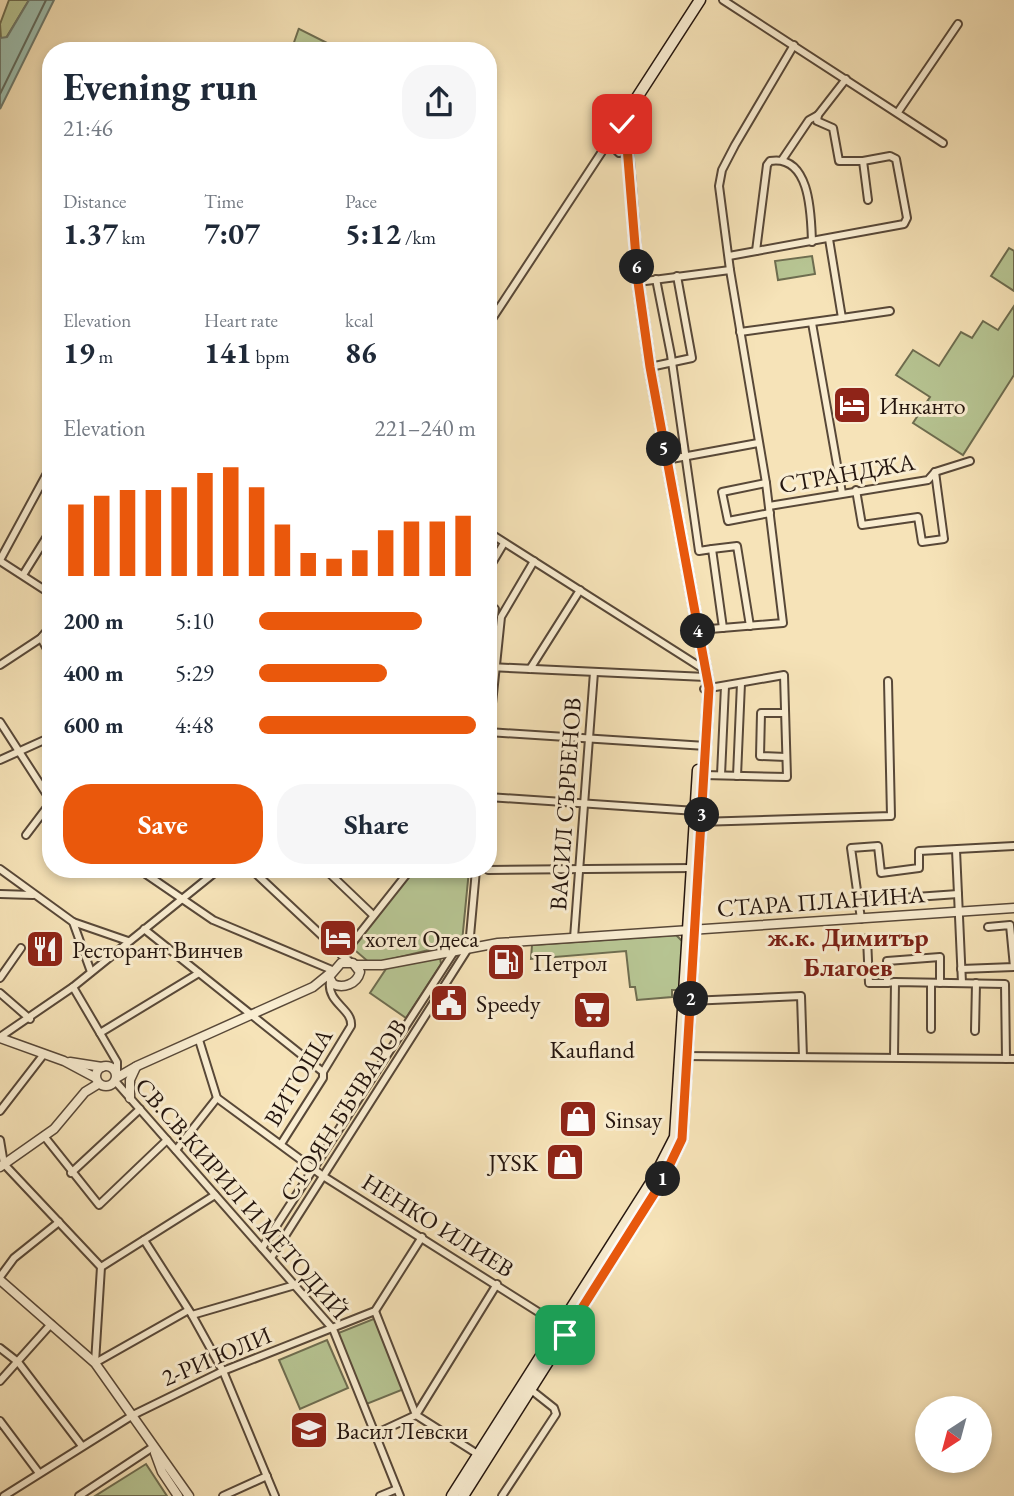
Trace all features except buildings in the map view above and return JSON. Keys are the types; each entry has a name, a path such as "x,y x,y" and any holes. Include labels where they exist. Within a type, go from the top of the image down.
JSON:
{"main road":[{"path":"464,1496 482,1457 654,1178 675,1137 684,1056 706,681 650,367 638,282 625,119 626,112 700,0"},
{"path":"627,140 634,101"},
{"path":"698,816 704,775 703,746"},
{"path":"452,1496 530,1389 563,1328"}],"street":[{"path":"723,0 943,143"},
{"path":"898,113 958,24"},
{"path":"698,630 783,623 766,483 730,270 719,186 722,170 794,45"},
{"path":"782,160 809,120 818,115 846,79"},
{"path":"729,256 900,227 907,218 896,159 890,156 863,161 839,161 833,128 817,121 818,115"},
{"path":"929,144 934,137"},
{"path":"609,141 627,140"},
{"path":"600,155 616,151 627,140"},
{"path":"609,141 616,151"},
{"path":"497,311 609,141"},
{"path":"756,251 766,165 770,161 782,160 791,165 807,189 812,242"},
{"path":"863,161 869,200"},
{"path":"829,239 842,318"},
{"path":"638,282 730,270"},
{"path":"650,367 692,358 677,276"},
{"path":"656,279 699,551 737,546 750,626"},
{"path":"740,332 890,312"},
{"path":"812,323 842,493"},
{"path":"666,460 758,443"},
{"name":"СТРАНДЖА","path":"766,483 722,492 728,521 856,490 928,480 935,472 970,461"},
{"path":"856,490 862,525 918,517 922,542 944,539 935,472"},
{"path":"42,483 0,561 42,588"},
{"path":"497,539 688,659 706,681"},
{"path":"497,555 504,543"},
{"path":"23,575 42,544"},
{"path":"712,549 723,628"},
{"path":"497,642 503,614 534,561"},
{"path":"530,669 580,590"},
{"path":"497,610 503,614"},
{"path":"0,665 41,638"},
{"path":"685,677 689,670 688,659"},
{"path":"497,669 685,677 725,685 785,675 787,777 704,775"},
{"name":"ВАСИЛ СЪРБЕНОВ","path":"575,939 594,672"},
{"path":"497,798 698,816 891,816 888,681"},
{"path":"737,776 741,683"},
{"path":"721,775 725,685"},
{"path":"785,713 761,713 760,756 786,757"},
{"path":"0,722 42,788"},
{"path":"497,733 703,746"},
{"path":"0,760 42,741"},
{"path":"26,835 42,814"},
{"path":"861,919 851,848 878,846 881,873 919,868 919,851 1014,846"},
{"path":"956,849 962,983"},
{"path":"497,870 695,868"},
{"path":"0,869 73,922 128,941"},
{"path":"151,878 212,920 334,973"},
{"path":"0,1038 73,987 208,878"},
{"path":"258,878 342,986"},
{"path":"334,878 373,915"},
{"path":"2,1166 44,1136 96,1080 137,1066 253,1016 313,987 334,973 373,915 403,878"},
{"path":"469,947 475,878"},
{"path":"0,894 33,895"},
{"path":"859,901 958,894"},
{"name":"СТАРА ПЛАНИНА","path":"342,986 382,965 469,947 690,928 1014,908"},
{"path":"73,922 91,972"},
{"path":"961,969 1014,967 1010,925 988,927"},
{"path":"144,929 323,1072"},
{"path":"867,938 869,983 1005,984 1006,1059"},
{"name":"СТОЯН БЪЧВАРОВ","path":"271,1258 469,947"},
{"path":"0,978 21,948"},
{"name":"СТОЯН БЪЧВАРОВ","path":"262,1248 456,949"},
{"path":"894,1057 891,983 887,961 940,957 940,983"},
{"path":"353,963 359,976"},
{"name":"СТАРА ПЛАНИНА","path":"334,973 353,963 382,965"},
{"path":"100,1033 198,973"},
{"name":"ВИТОША","path":"281,1144 323,1078 323,1072 348,1033 352,1021 332,997 334,973"},
{"path":"930,983 931,1029"},
{"path":"975,1031 976,983"},
{"name":"ВИТОША","path":"332,997 342,986"},
{"name":"СВ.СВ.КИРИЛ И МЕТОДИЙ","path":"73,987 117,1062 113,1073 130,1098 333,1329 373,1435 400,1496"},
{"path":"0,993 30,1019"},
{"path":"687,1001 801,996 803,1057"},
{"path":"0,1038 64,1061 113,1073"},
{"path":"176,1150 218,1097 199,1040"},
{"path":"0,1111 44,1054"},
{"path":"684,1056 1014,1059"},
{"path":"64,1061 96,1080 111,1085 113,1073"},
{"path":"130,1098 130,1080 137,1066"},
{"name":"НЕНКО ИЛИЕВ","path":"218,1097 323,1176 498,1284 563,1328"},
{"path":"71,1173 140,1109"},
{"path":"44,1136 99,1205 167,1140"},
{"path":"0,1140 2,1166 101,1267 94,1363"},
{"path":"101,1267 215,1195"},
{"path":"59,1222 14,1258 0,1279 94,1363 189,1496"},
{"path":"422,1237 375,1311 416,1415 482,1457"},
{"path":"144,1240 223,1371 275,1496"},
{"path":"373,1435 416,1415 498,1284"},
{"path":"94,1363 189,1313 295,1285"},
{"name":"2-РИ ЮЛИ","path":"4,1496 133,1415 223,1371 375,1311"},
{"path":"0,1381 51,1324"},
{"path":"0,1348 19,1362 82,1446"},
{"path":"502,1496 556,1414 530,1389"},
{"path":"0,1421 39,1473"},
{"path":"79,1496 153,1447"},
{"path":"153,1447 162,1472 178,1496"},
{"path":"223,1496 267,1476"},
{"path":"380,1496 397,1489"}],"green space":[{"path":"9,0 29,0 6,38 1,39 0,24"},
{"path":"299,28 325,42 294,42"},
{"path":"1009,248 1014,251 1014,291 991,276"},
{"path":"812,256 815,274 778,280 775,261"},
{"path":"1014,306 1014,375 963,455 913,423 930,397 896,375 913,350 939,366 961,332 972,338 983,321 998,330"},
{"path":"407,878 468,878 462,942 371,964 350,946"},
{"path":"676,935 683,942 680,990 672,990 672,997 637,1000 635,987 630,987 626,951 531,959 532,945"},
{"path":"440,957 441,964 406,1018 370,993 388,966"},
{"path":"376,1318 404,1389 364,1405 336,1334"},
{"path":"327,1340 348,1388 300,1409 279,1360"},
{"path":"146,1464 167,1496 95,1496"}],"water":[{"path":"29,0 54,0 0,109 0,38 7,37"}],"place":[{"name":"Инканто","path":"852,405"},
{"name":"хотел Одеса","path":"338,938"},
{"name":"Ресторант Винчев","path":"45,949"},
{"name":"Петрол","path":"506,962"},
{"name":"Speedy","path":"449,1003"},
{"name":"Kaufland","path":"592,1010"},
{"name":"Sinsay","path":"578,1119"},
{"name":"JYSK","path":"565,1162"},
{"name":"Васил Левски","path":"309,1430"}],"district":[{"name":"ж.к. Димитър Благоев","path":"848,952"}],"route":[{"path":"565,1335 661,1183 682,1139 709,688 650,367 638,282 626,134 616,132 622,124"}]}
